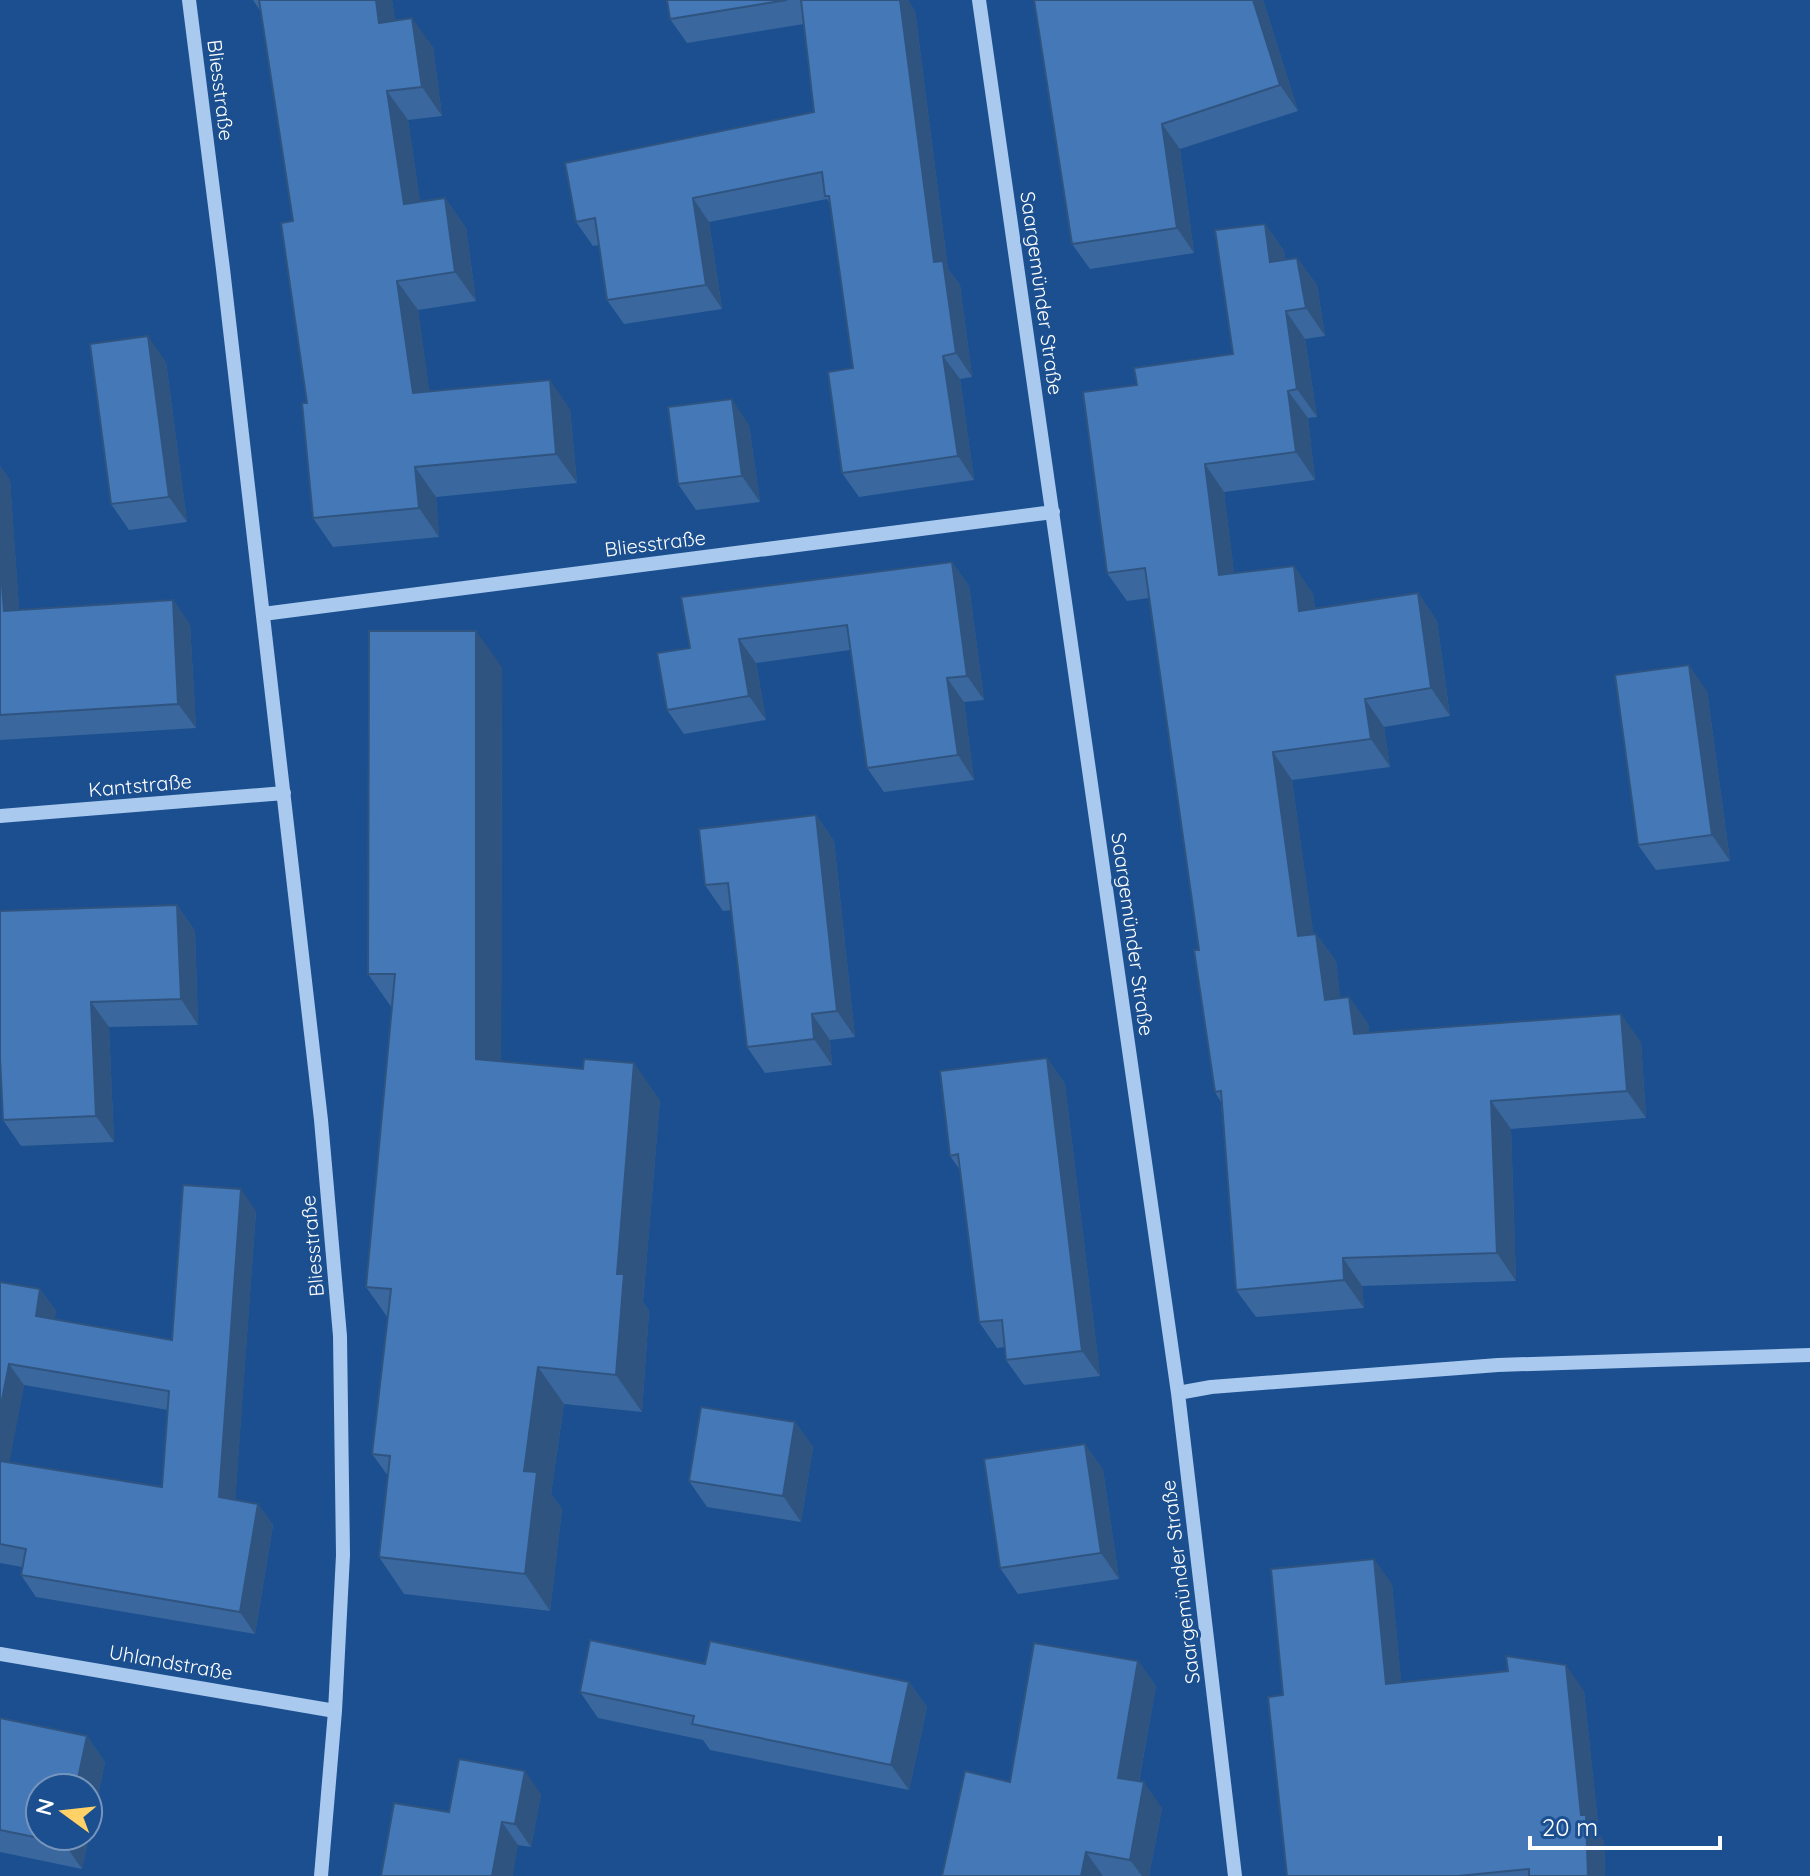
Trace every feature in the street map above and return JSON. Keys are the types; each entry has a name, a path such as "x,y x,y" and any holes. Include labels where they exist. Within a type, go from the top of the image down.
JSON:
{"street":[{"name":"Bliesstraße","path":"189,0 321,1120 340,1336 343,1555 335,1711 321,1876"},
{"name":"Saargemünder Straße","path":"979,0 1178,1393 1235,1876"},
{"name":"Bliesstraße","path":"263,614 1053,512"},
{"name":"Kantstraße","path":"0,816 284,793"},
{"path":"1178,1393 1211,1387 1498,1365 1810,1355"},
{"name":"Uhlandstraße","path":"0,1654 335,1711"}],"building":[{"path":"259,0 376,0 379,23 412,18 422,87 387,91 404,204 445,198 455,272 397,281 413,393 550,380 556,454 415,467 419,508 313,518 302,403 307,403 281,223 293,221"},
{"path":"667,0 787,0 670,19"},
{"path":"801,0 900,0 934,262 943,261 956,353 943,356 958,456 842,473 828,372 853,368 829,196 825,196 822,172 693,198 706,285 607,300 595,218 576,222 565,163 814,112"},
{"path":"1034,0 1253,0 1280,85 1162,124 1177,228 1072,244"},
{"path":"1265,224 1270,262 1297,258 1306,308 1286,311 1297,389 1288,391 1296,452 1205,464 1219,575 1294,566 1299,611 1418,593 1431,688 1365,699 1371,739 1273,752 1298,936 1316,934 1325,1000 1349,997 1354,1034 1621,1014 1627,1091 1491,1101 1497,1253 1343,1258 1344,1280 1236,1290 1221,1091 1215,1092 1194,950 1199,950 1145,568 1107,573 1083,392 1137,385 1134,368 1233,354 1215,230"},
{"path":"148,336 169,497 111,504 90,344"},
{"path":"732,399 742,476 678,484 668,407"},
{"path":"0,560 4,611 173,600 178,704 0,715"},
{"path":"952,562 967,676 947,678 958,755 867,768 847,625 739,639 749,696 667,710 657,653 690,648 681,597"},
{"path":"369,631 476,631 476,1059 583,1069 584,1059 634,1063 617,1274 624,1274 616,1375 538,1367 524,1471 537,1472 525,1574 379,1557 390,1456 372,1454 391,1289 366,1287 395,974 368,974"},
{"path":"1689,665 1712,835 1638,845 1615,675"},
{"path":"816,815 837,1011 812,1014 814,1039 747,1047 728,883 705,885 699,829"},
{"path":"177,905 181,999 91,1002 96,1116 3,1120 0,911"},
{"path":"1047,1058 1082,1351 1006,1360 1002,1320 979,1322 958,1154 950,1156 940,1071"},
{"path":"183,1185 241,1189 219,1497 258,1504 240,1612 21,1575 26,1549 0,1544 0,1461 162,1487 169,1391 9,1364 0,1410 0,1282 40,1289 36,1316 172,1340"},
{"path":"701,1407 795,1422 783,1496 689,1481"},
{"path":"1085,1444 1101,1553 1000,1568 984,1459"},
{"path":"1374,1559 1386,1684 1508,1671 1506,1656 1566,1665 1581,1815 1586,1815 1588,1876 1529,1876 1529,1869 1458,1876 1287,1876 1268,1697 1283,1695 1271,1569"},
{"path":"590,1640 705,1664 710,1641 909,1682 891,1765 692,1724 694,1716 580,1692"},
{"path":"1034,1643 1138,1661 1118,1778 1144,1782 1130,1860 1086,1852 1081,1876 942,1876 965,1771 1010,1782"},
{"path":"0,1718 87,1736 79,1772 24,1772 24,1835 0,1830"},
{"path":"459,1759 525,1771 515,1824 502,1822 492,1876 381,1876 394,1803 449,1812"}]}
